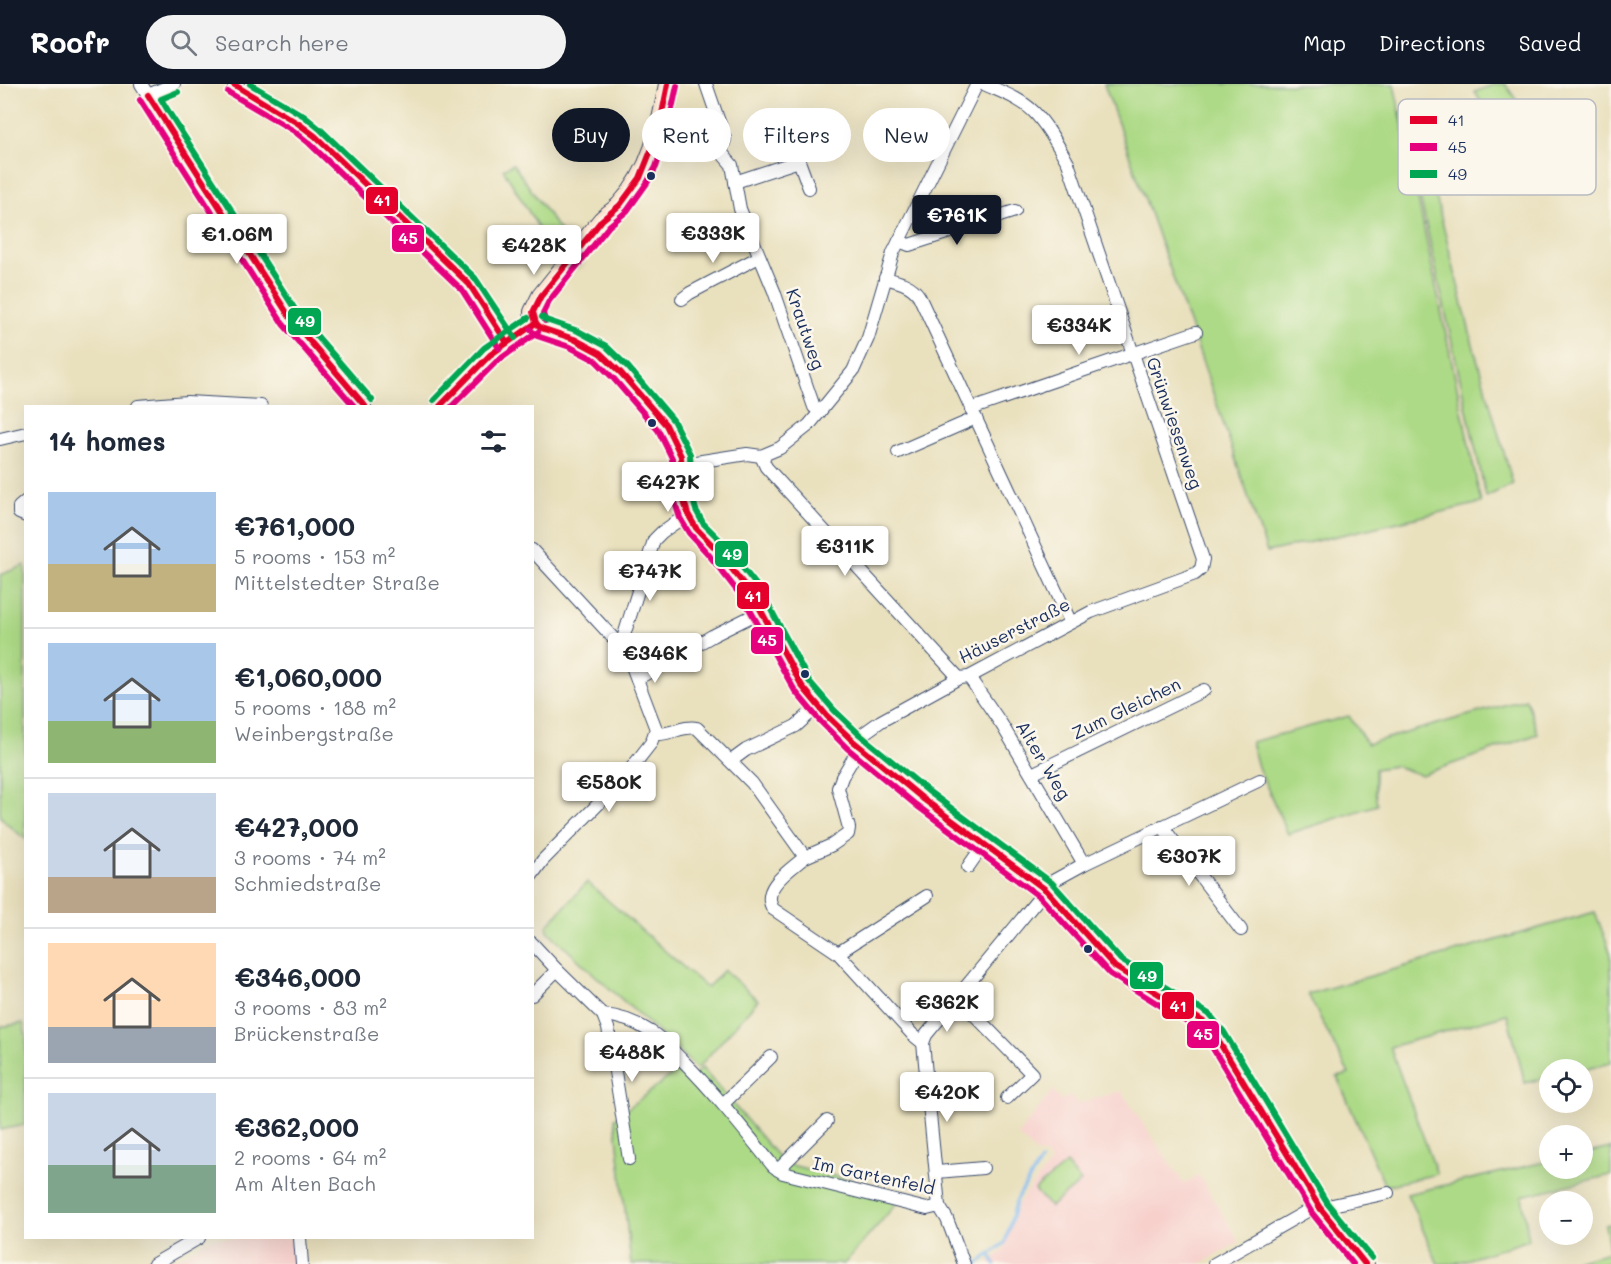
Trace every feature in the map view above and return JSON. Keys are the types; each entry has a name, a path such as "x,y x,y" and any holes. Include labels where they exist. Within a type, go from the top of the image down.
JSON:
{"street":[{"path":"141,84 291,319 364,405"},
{"path":"148,95 174,84"},
{"path":"233,84 315,136 469,284 507,343"},
{"path":"663,108 668,84"},
{"name":"Krautweg","path":"706,84 714,108"},
{"path":"682,464 747,454 761,456 789,442 809,425 859,362 893,253 977,84"},
{"name":"Grünwiesenweg","path":"984,84 1010,96 1033,112 1049,131 1068,163 1203,559 1201,568"},
{"path":"649,162 643,175 618,208 609,212 541,296 532,312 536,323 548,331 587,344 609,361 666,425 677,445 682,464 683,498 688,514 696,528 739,577 762,611 802,686 818,707 856,744 922,798 1046,890 1115,967 1210,1028 1320,1208 1365,1264"},
{"name":"Krautweg","path":"729,162 732,165 740,208 784,319 814,407 820,412"},
{"path":"735,182 796,162"},
{"path":"799,162 808,188"},
{"path":"899,241 909,245 1016,211"},
{"path":"682,299 759,257"},
{"path":"885,278 906,284 919,296 1070,621"},
{"path":"441,405 490,355 536,323"},
{"path":"898,452 974,414 1196,332"},
{"path":"150,405 187,402 242,405"},
{"path":"0,439 24,433"},
{"name":"Alter Weg","path":"761,456 766,467 964,677 1002,725 1084,864"},
{"path":"24,502 19,507 19,513 24,515"},
{"path":"621,645 650,550 658,536 688,514"},
{"path":"534,552 627,653 653,720 656,734 623,778 556,846 534,873"},
{"name":"Häuserstraße","path":"856,744 881,721 1070,621 1195,574 1201,568"},
{"path":"637,679 712,636 762,611"},
{"name":"Zum Gleichen","path":"1032,774 1204,690"},
{"path":"731,761 746,750 796,726 818,707"},
{"path":"656,734 673,733 688,726 697,728 731,761 764,799 805,857"},
{"path":"856,744 838,788 849,828 848,834 832,845 805,857 770,891 768,900 773,909 838,953 923,1043"},
{"path":"939,1206 923,1043 926,1035 1059,877 1260,780"},
{"path":"1162,826 1241,930"},
{"path":"968,867 984,844"},
{"path":"838,953 927,896"},
{"path":"534,945 603,1015 609,1036 629,1159"},
{"path":"534,993 557,970"},
{"path":"957,997 1032,1074 1007,1098"},
{"name":"Im Gartenfeld","path":"603,1015 612,1016 651,1032 664,1042 723,1104 778,1170 787,1176 927,1209 939,1206 947,1219 964,1264"},
{"path":"723,1104 771,1057"},
{"name":"Im Gartenfeld","path":"778,1170 826,1121"},
{"path":"937,1172 983,1168"},
{"path":"1214,1264 1309,1210 1388,1193"},
{"path":"154,1264 196,1239"},
{"path":"300,1239 302,1264"}],"shaded area":[{"path":"1053,1090 1061,1101 1071,1095 1077,1104 1121,1091 1184,1184 1199,1175 1239,1242 1200,1264 987,1264 1004,1250 1018,1204 1051,1162 1045,1155 1036,1153 1018,1135"},
{"path":"211,1239 291,1239 294,1264 168,1264"}],"green space":[{"path":"1104,84 1394,84 1398,103 1398,195 1417,195 1481,503 1267,552 1191,328"},
{"path":"1495,84 1505,84 1516,99 1479,99 1475,92"},
{"path":"513,164 569,244 556,257 503,169"},
{"path":"1419,195 1436,195 1472,341 1513,484 1486,497"},
{"path":"24,565 24,838 0,815 0,575"},
{"path":"1526,699 1538,734 1421,775 1395,766 1375,769 1377,805 1288,834 1258,767 1251,742 1349,716 1367,744"},
{"path":"587,882 707,988 724,970 758,1000 697,1069 548,931 547,926"},
{"path":"1595,912 1611,954 1611,1063 1593,1068 1593,1059 1539,1059 1539,1080 1525,1083 1507,1014 1390,1047 1437,1174 1385,1186 1337,1077 1349,1074 1308,994"},
{"path":"23,1023 24,1125 0,1130 0,1027"},
{"path":"681,1068 692,1077 702,1068 779,1158 791,1165 905,1194 844,1264 631,1264 615,1118"},
{"path":"1611,1148 1611,1175 1522,1196 1529,1240 1453,1264 1438,1264 1407,1194 1539,1163 1539,1179 1593,1179 1593,1152"},
{"path":"1066,1164 1081,1182 1050,1207 1035,1190"},
{"path":"1611,1224 1611,1264 1563,1264 1610,1252 1605,1225"}],"waterway":[{"path":"977,1264 1005,1243 1017,1199 1041,1161"},
{"path":"991,1255 995,1264"}],"transit line":[{"name":"41","path":"233,84 315,136 469,284 507,343"},
{"name":"49","path":"250,84 304,116 321,130 475,278 515,338"},
{"name":"41","path":"536,323 533,312 541,296 602,220 620,205 640,178 658,133 668,84"},
{"name":"45","path":"545,321 543,313 549,301 609,226 627,211 656,167 666,136 677,86"},
{"name":"49","path":"178,92 161,99 170,114 298,314 372,400"},
{"name":"45","path":"228,92 294,131 309,143 462,290 499,348"},
{"name":"41","path":"148,95 291,319 364,405"},
{"name":"45","path":"140,100 283,324 353,405"},
{"name":"49","path":"542,317 578,331 606,346 628,367 673,420 690,454 692,496 703,523 723,543 761,591 809,681 834,710 859,734 928,791 1052,883 1121,960 1209,1014 1224,1032 1327,1203 1372,1258"},
{"name":"49","path":"434,400 484,348 528,318"},
{"name":"41","path":"536,323 541,328 574,339 600,353 621,373 666,425 681,456 683,498 688,514 696,528 716,549 753,596 802,686 827,716 853,741 922,798 1046,890 1115,967 1204,1022 1216,1037 1320,1208 1365,1264"},
{"name":"41","path":"441,405 490,355 533,325"},
{"name":"45","path":"530,329 537,336 570,347 595,360 658,430 672,458 674,499 680,518 689,533 745,601 795,691 821,722 847,748 916,805 1040,897 1110,974 1198,1029 1209,1042 1312,1213 1353,1264"},
{"name":"45","path":"453,405 496,362 538,332"}]}
